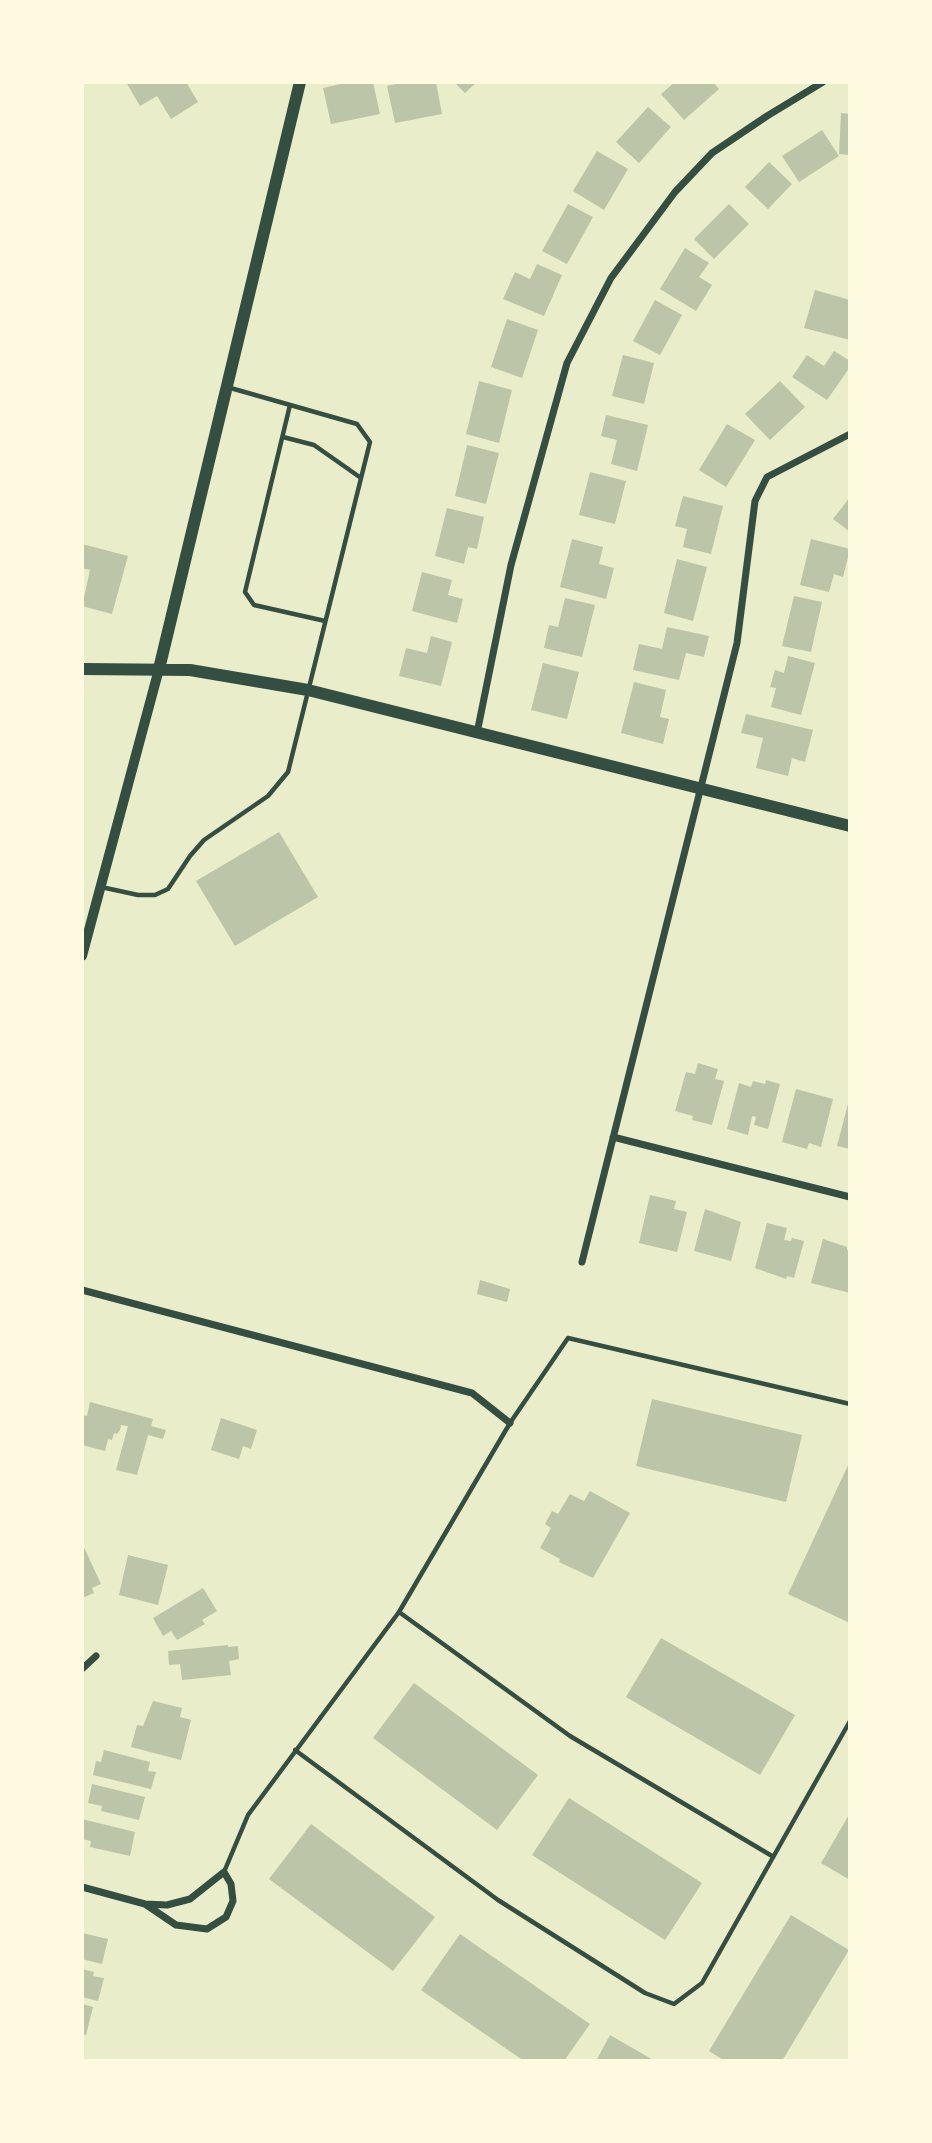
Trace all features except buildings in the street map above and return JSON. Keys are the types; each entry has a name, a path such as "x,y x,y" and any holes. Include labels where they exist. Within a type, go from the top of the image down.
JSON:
{"main road":[{"path":"159,669 300,82"},
{"path":"82,669 190,670 308,690 850,826"}],"street":[{"path":"477,733 511,565 567,363 611,278 675,192 712,153 823,82"},
{"path":"582,1262 737,643 755,501 767,477 850,434"},
{"path":"82,956 159,669"},
{"path":"613,1137 850,1197"},
{"path":"82,1290 472,1393 510,1423"},
{"path":"82,1669 96,1656"},
{"path":"82,1887 145,1904 167,1905 190,1899 224,1872 231,1884 233,1901 226,1917 207,1929 176,1925 145,1904"}],"lane":[{"path":"100,887 138,895 155,895 169,889 204,840 268,796 288,772 370,442 357,424 226,387"},
{"path":"290,405 245,592 254,605 326,621"},
{"path":"283,437 314,445 361,478"},
{"path":"224,1872 248,1815 399,1612 510,1423 568,1338 850,1404"},
{"path":"399,1612 570,1735 772,1856"},
{"path":"295,1750 498,1900 645,1993 674,2004 702,1983 850,1721"}]}
